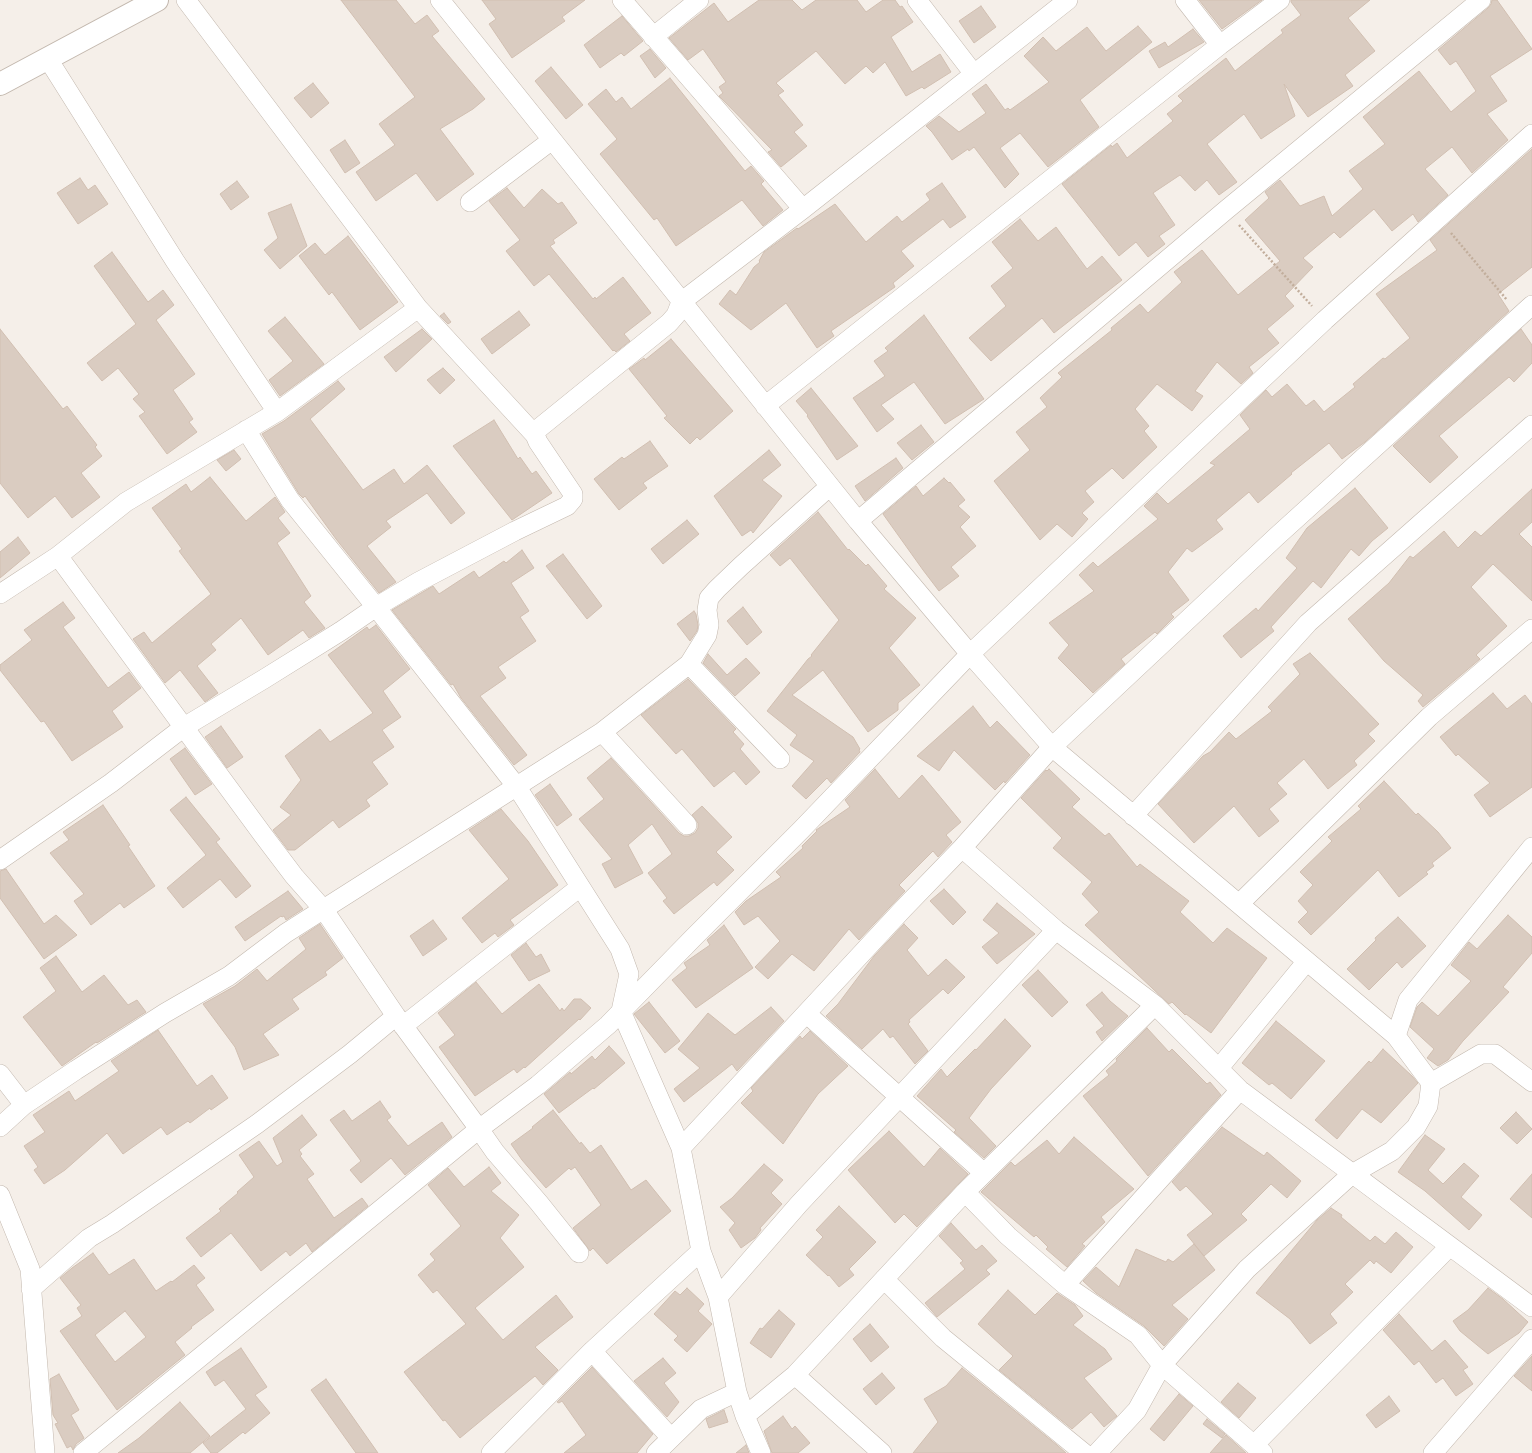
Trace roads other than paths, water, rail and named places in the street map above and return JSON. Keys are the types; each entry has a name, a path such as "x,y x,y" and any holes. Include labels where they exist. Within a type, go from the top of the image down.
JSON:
{"street":[{"path":"0,84 157,0"},
{"path":"0,860 111,783 184,726 271,675 376,607 418,582 515,531 567,506 573,500 573,494 535,436 418,308 186,0"},
{"path":"440,0 858,521 970,654 1052,747 1396,1036 1431,1084 1428,1106 1416,1127 1392,1151 1352,1174 1247,1269 1162,1365 1137,1410 1097,1453"},
{"path":"622,0 803,209"},
{"path":"653,37 699,0"},
{"path":"917,0 974,74"},
{"path":"535,436 538,430 669,323 676,315 681,302 803,209 1068,0"},
{"path":"1185,0 1220,45"},
{"path":"765,406 1220,45 1280,0"},
{"path":"858,521 1226,210 1481,0"},
{"path":"48,59 175,262 277,412"},
{"path":"83,1453 479,1129 538,1086 608,1025 801,830 970,654 1324,320 1532,134"},
{"path":"470,202 552,140"},
{"path":"0,594 58,556 126,502 277,412 418,308"},
{"path":"681,1148 903,909 962,848 1052,747 1276,537 1526,310"},
{"path":"1133,816 1308,623 1532,424"},
{"path":"246,430 290,500 376,607 516,787 620,949 629,974 621,1012 681,1148 701,1251 718,1298 737,1392 745,1416 761,1453"},
{"path":"0,1128 24,1106 165,1013 229,976 286,933 602,732 689,664 707,635 709,625 707,610 709,598 741,566 830,486"},
{"path":"58,556 294,876 324,910 399,1021 495,1152 539,1203 579,1253"},
{"path":"1239,904 1429,717 1532,629"},
{"path":"689,664 780,759"},
{"path":"602,732 687,825"},
{"path":"1396,1036 1408,1000 1532,847"},
{"path":"962,848 1056,930 1155,1005 1240,1090 1532,1307"},
{"path":"31,1289 89,1238 112,1224 257,1124 350,1054 399,1021 580,887"},
{"path":"718,1298 799,1204 1056,930"},
{"path":"1219,1068 1306,961"},
{"path":"745,1416 795,1375 965,1192 1155,1005"},
{"path":"807,1014 984,1173"},
{"path":"1431,1084 1481,1054 1495,1054 1532,1082"},
{"path":"0,1074 24,1106"},
{"path":"1065,1285 1240,1090"},
{"path":"965,1192 1008,1236 1065,1285 1138,1335 1162,1365 1258,1449 1450,1246"},
{"path":"0,1195 30,1269 45,1453"},
{"path":"491,1453 592,1351 701,1251"},
{"path":"884,1279 943,1338 1084,1453"},
{"path":"1433,1453 1532,1339"},
{"path":"592,1351 671,1438"},
{"path":"795,1375 882,1453"},
{"path":"656,1453 701,1409 737,1392"}]}
